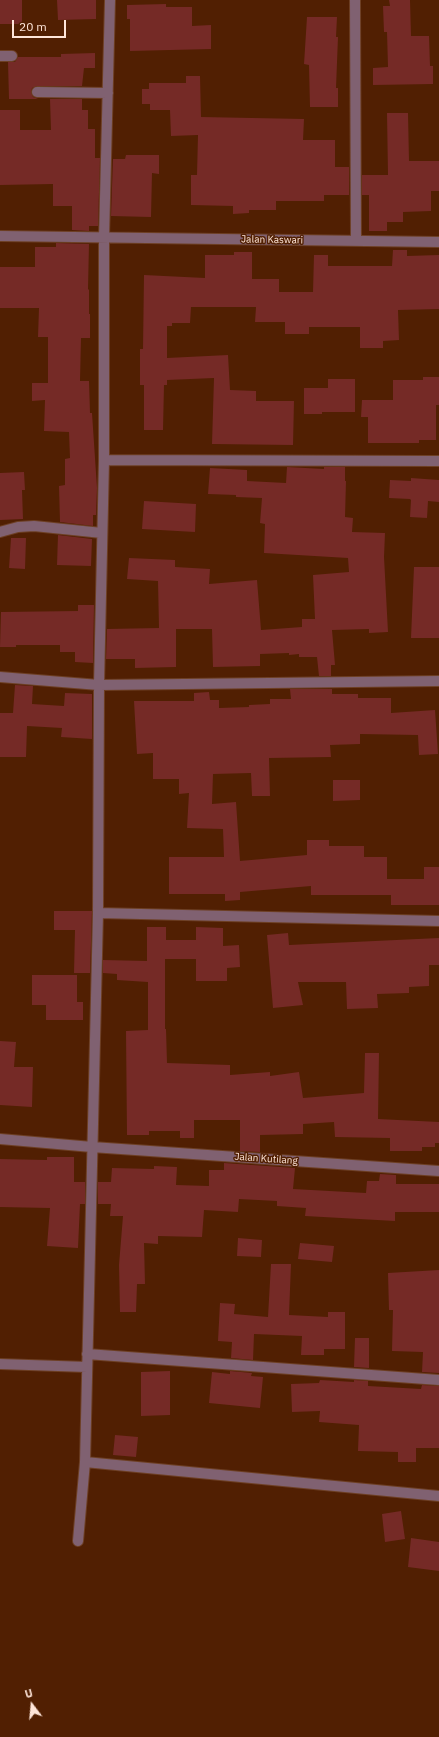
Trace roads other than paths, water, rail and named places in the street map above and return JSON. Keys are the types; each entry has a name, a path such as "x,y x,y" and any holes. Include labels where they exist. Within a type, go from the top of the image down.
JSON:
{"street":[{"path":"78,1542 85,1462 98,912 99,685 104,460 104,238 110,0"},
{"path":"355,0 356,241"},
{"path":"0,56 12,56"},
{"path":"37,92 108,93"},
{"name":"Jalan Kaswari","path":"0,236 439,242"},
{"path":"104,460 439,461"},
{"path":"0,532 18,527 34,526 102,533"},
{"path":"0,677 99,685 439,681"},
{"path":"98,912 439,921"},
{"name":"Jalan Kutilang","path":"0,1138 92,1147 439,1171"},
{"path":"87,1354 439,1380"},
{"path":"0,1364 87,1367"},
{"path":"85,1462 439,1496"}]}
